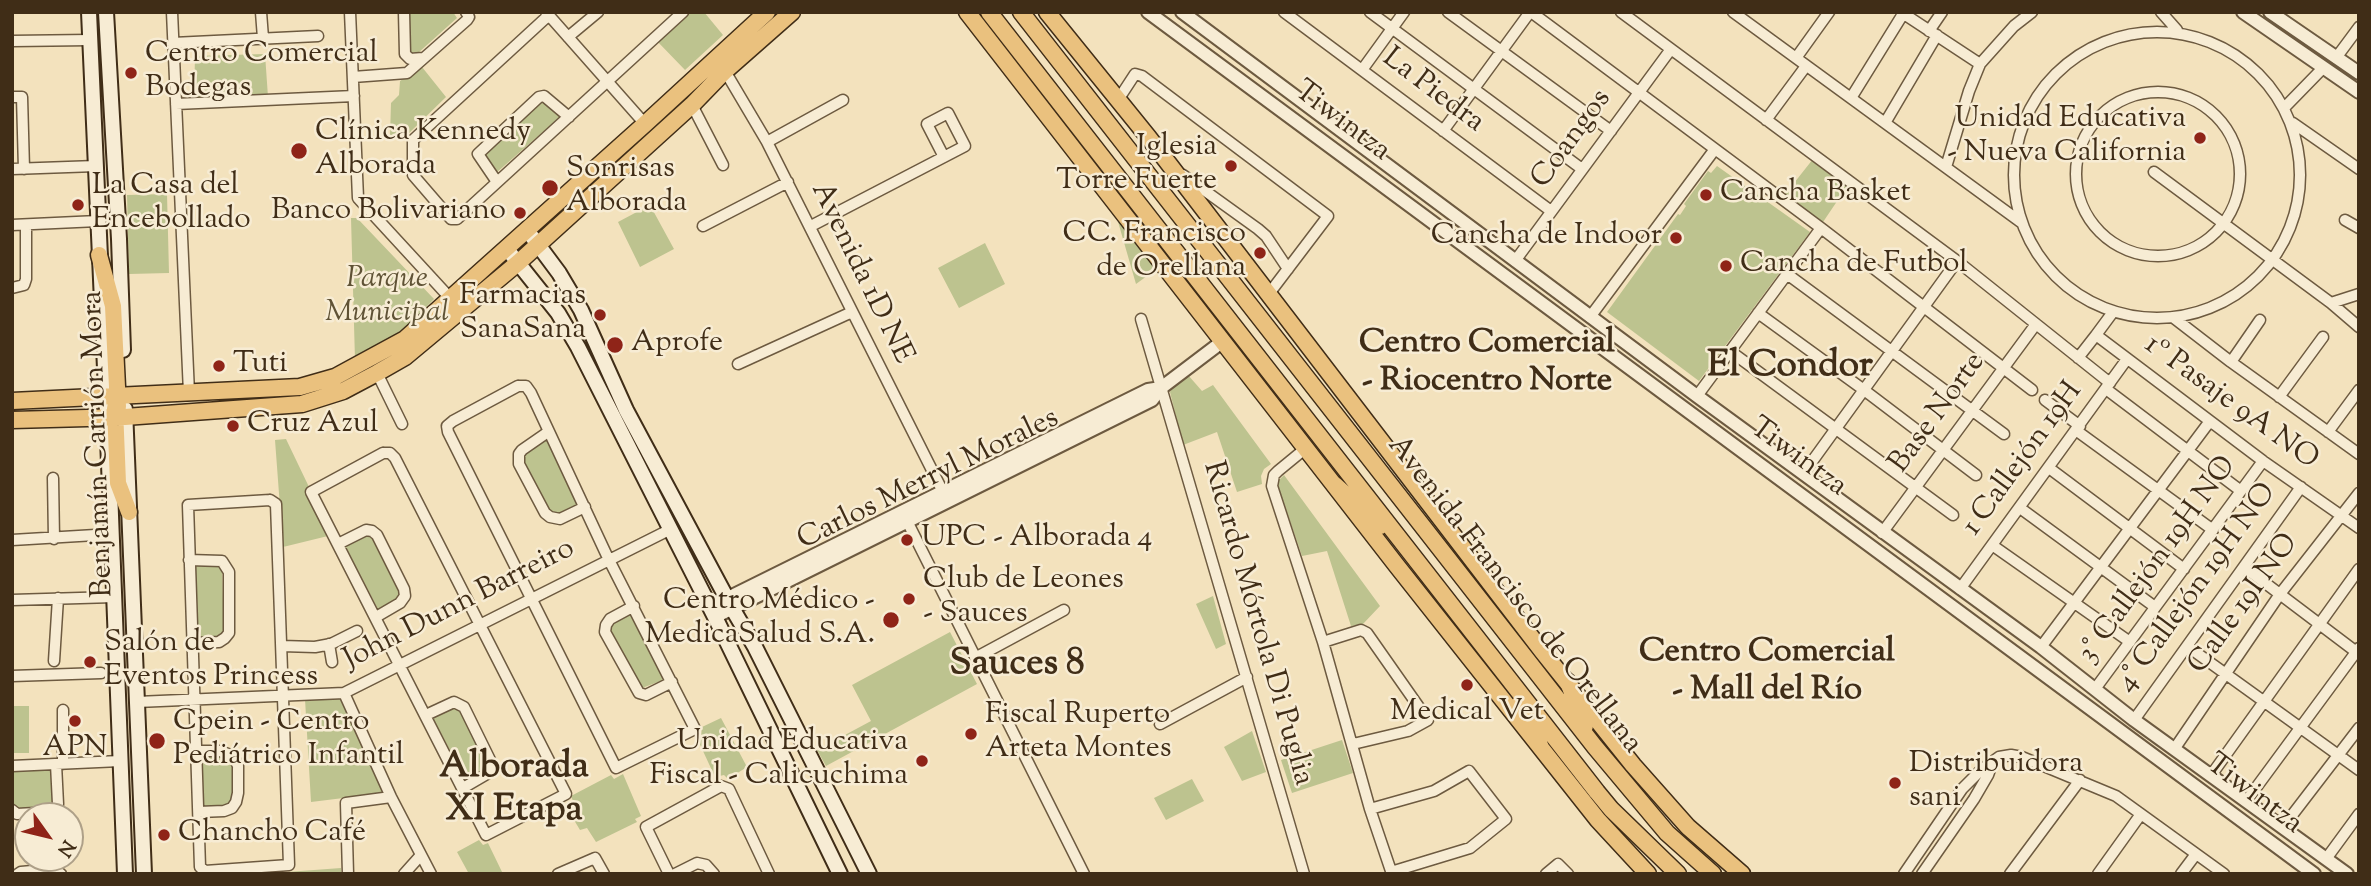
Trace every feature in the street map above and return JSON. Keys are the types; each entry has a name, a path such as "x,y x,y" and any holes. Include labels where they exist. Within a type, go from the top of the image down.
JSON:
{"main road":[{"name":"Benjamín Carrión Mora","path":"89,12 99,255"},
{"name":"Benjamín Carrión Mora","path":"106,12 119,239 112,534 125,874"},
{"path":"12,420 116,406 168,394 300,387 335,377 405,339 508,249 767,12"},
{"path":"12,401 116,406 302,404 343,391 405,357 519,262 792,12"},
{"path":"967,12 1598,820 1648,874"},
{"name":"Avenida Francisco de Orellana","path":"989,12 1611,809 1673,869 1684,874"},
{"name":"Avenida Francisco de Orellana","path":"1021,12 1595,747 1667,833 1713,874"},
{"name":"Avenida Francisco de Orellana","path":"1048,12 1633,765 1688,827 1742,874"},
{"path":"97,187 102,197 106,236 119,239"},
{"path":"527,230 559,273 581,310 626,410 755,647 869,874"},
{"path":"508,249 558,313 578,347 713,612 840,874"},
{"path":"99,255 113,306 118,483 129,512"},
{"path":"1335,485 1412,555"},
{"name":"Benjamín Carrión Mora","path":"129,512 144,874"},
{"path":"112,534 117,564 122,568 131,568"},
{"path":"114,597 127,599 134,642"},
{"path":"1508,680 1540,745"},
{"path":"1568,682 1595,747"}],"street":[{"path":"172,12 189,393"},
{"path":"261,12 263,38"},
{"path":"350,12 358,198 450,298"},
{"path":"404,12 405,54 410,59 424,58"},
{"path":"353,77 407,73 467,20 469,17 466,12"},
{"path":"568,37 598,12"},
{"path":"646,124 607,81 548,14 412,140 413,175 454,220 569,117 607,81 683,12"},
{"name":"Tiwintza","path":"1148,12 2314,874"},
{"name":"Tiwintza","path":"1182,12 1882,533 2041,647 2134,720 2347,874"},
{"name":"La Piedra","path":"1284,12 1551,211"},
{"path":"1370,12 1582,169"},
{"path":"1362,70 1404,12"},
{"path":"1448,12 1611,131"},
{"path":"1443,131 1530,12 1821,228 2032,390"},
{"path":"1621,12 1957,261 2188,451 2241,491"},
{"path":"1733,12 1746,16 1806,66 2022,223"},
{"path":"1796,58 1829,12"},
{"path":"1885,123 1942,12"},
{"path":"1946,167 1969,90 1980,64 2014,26 2032,12"},
{"path":"2161,12 2177,30"},
{"path":"2243,12 2359,92"},
{"path":"2270,12 2359,74"},
{"path":"1851,99 1902,13 1980,64"},
{"path":"2336,58 2359,27"},
{"path":"2177,30 2203,39 2232,56 2284,108 2293,123 2303,169 2296,217 2274,261 2246,289 2212,308 2174,318 2143,318 2113,312 2083,298 2057,278 2036,252 2022,223 2014,181 2018,140 2034,100 2060,68 2095,44 2135,31 2177,30"},
{"path":"173,43 318,36"},
{"path":"12,41 90,40"},
{"name":"Coangos","path":"1515,261 1671,50"},
{"path":"1766,120 1806,66"},
{"path":"2284,108 2323,68"},
{"name":"Avenida 1D NE","path":"725,71 768,142 945,496"},
{"path":"1118,100 1134,76 1139,75 1328,216 1268,295"},
{"path":"2150,92 2178,94 2202,105 2222,123 2235,147 2238,160 2240,174 2236,201 2223,225 2203,243 2178,254 2151,257 2124,250 2102,236 2085,214 2076,189 2076,162 2085,136 2102,114 2124,99 2150,92"},
{"path":"176,104 354,96"},
{"path":"497,182 478,154 539,97 544,96 569,117"},
{"path":"12,97 22,97 24,169"},
{"path":"768,142 843,100"},
{"path":"692,105 723,165"},
{"path":"811,226 944,157 965,146 948,113 927,124 944,157"},
{"path":"2293,123 2359,169"},
{"path":"1590,317 1715,149"},
{"path":"12,169 96,166"},
{"path":"1171,167 1258,229 1266,236 1288,269"},
{"path":"2154,172 2331,303 2359,327"},
{"path":"703,226 788,182"},
{"path":"2345,220 2359,228"},
{"path":"12,225 98,221"},
{"path":"12,288 24,285 26,279 26,225"},
{"path":"1697,396 1821,228"},
{"path":"1803,474 1957,261"},
{"path":"1787,274 2004,434"},
{"path":"2331,303 2359,294"},
{"path":"738,364 852,312"},
{"path":"2078,358 2113,312"},
{"path":"1758,313 1976,475"},
{"name":"Ricardo Mórtola Di Puglia","path":"1141,318 1304,874"},
{"path":"2174,318 2359,454"},
{"path":"2231,362 2260,320"},
{"name":"Base Norte","path":"1882,533 2036,324"},
{"name":"1º Pasaje 9A NO","path":"2096,335 2263,461 2359,528"},
{"path":"2280,397 2323,337"},
{"name":"Carlos Merryl Morales","path":"713,612 945,496 1152,400 1161,388 1223,341"},
{"path":"1730,351 1953,515"},
{"name":"1 Callejón 19H","path":"1960,589 2127,359"},
{"path":"377,373 402,424"},
{"path":"518,386 526,386 608,558 695,729 616,768 531,599 447,426 518,386"},
{"path":"2328,432 2359,390"},
{"path":"2045,400 2158,491 2213,530"},
{"path":"1717,432 1727,418"},
{"path":"2041,647 2210,421"},
{"path":"548,432 522,450 519,464 545,513 550,517 561,519 585,508"},
{"path":"1306,449 1274,475 1272,486 1323,642 1370,809 1392,873 1470,848 1506,818 1469,771 1434,791 1370,809"},
{"path":"383,453 390,453 395,458 479,623 566,794 486,835 310,492 383,453"},
{"name":"3° Callejón 19H NO","path":"2095,689 2263,461"},
{"path":"2049,468 2184,569"},
{"path":"53,478 54,539"},
{"name":"4° Callejón 19H NO","path":"2134,720 2301,487"},
{"name":"Calle 19I NO","path":"2175,748 2280,594 2359,494"},
{"path":"270,500 276,504 289,865 205,871 200,867 189,560 188,505 270,500"},
{"path":"2020,508 2155,607"},
{"path":"905,516 1084,874"},
{"name":"John Dunn Barreiro","path":"137,702 344,693 608,558 671,529"},
{"path":"338,544 366,530 377,535 405,596 400,603 376,617"},
{"path":"12,540 112,534"},
{"path":"1992,545 2130,642"},
{"path":"189,560 222,561 229,572 229,633 219,642 192,643"},
{"path":"2244,568 2358,651 2247,800"},
{"path":"2211,774 2359,569"},
{"path":"12,600 114,597"},
{"path":"54,661 58,598"},
{"path":"634,606 610,619 605,632 639,693 646,695 672,682"},
{"path":"975,659 1064,610"},
{"path":"282,646 316,647 330,644 357,631"},
{"path":"1323,642 1364,631 1429,720 1408,730 1353,744"},
{"path":"330,644 332,662"},
{"path":"2187,646 2359,770"},
{"path":"12,676 101,673"},
{"path":"1160,724 1247,677"},
{"path":"344,693 391,797 431,874"},
{"path":"426,715 451,703 461,704 490,760 489,771 463,788"},
{"path":"2106,719 2116,705"},
{"path":"12,810 17,814 40,813 52,812 56,808 63,710"},
{"path":"2283,827 2359,728"},
{"path":"196,751 219,751 228,754 235,759 238,766 239,793 232,808 199,812"},
{"path":"1904,874 1962,789 1999,757 2011,755 2022,757 2116,796 2224,874"},
{"path":"12,766 120,761"},
{"path":"1922,874 1974,799 1992,764"},
{"path":"2010,874 2080,780"},
{"path":"668,874 646,827 719,787 729,789 769,874"},
{"path":"348,874 346,803 391,797"},
{"path":"2098,874 2141,814"},
{"path":"2326,859 2359,814"},
{"path":"2181,874 2196,854"},
{"path":"404,874 421,855"},
{"path":"558,874 595,858 604,874"},
{"path":"675,874 697,863 706,865 714,874"},
{"path":"1546,874 1558,864 1568,874"},
{"path":"18,874 54,869 61,874"}],"green space":[{"path":"409,12 453,12 457,18 418,53 408,52"},
{"path":"688,12 704,12 723,35 685,70 656,40"},
{"path":"265,54 268,97 194,100 195,56"},
{"path":"422,67 446,97 405,137 390,136 391,103 399,95 400,81"},
{"path":"543,96 561,116 496,173 478,153"},
{"path":"1813,159 1848,185 1821,225 1783,197"},
{"path":"1717,166 1810,232 1699,381 1607,312 1678,214 1680,215 1686,206 1684,204 1708,171 1711,173"},
{"path":"167,194 169,273 129,274 127,195"},
{"path":"1112,201 1158,268 1136,284"},
{"path":"650,205 674,249 640,267 618,222"},
{"name":"Parque Municipal","path":"351,218 357,218 434,299 389,341 355,360"},
{"path":"985,243 1005,284 959,308 938,268"},
{"path":"1188,375 1202,391 1213,385 1271,464 1264,469 1262,484 1237,492 1217,432 1183,445 1170,392 1173,384"},
{"path":"286,439 332,535 283,547 275,440"},
{"path":"547,439 580,504 558,515 550,512 523,460 528,449"},
{"path":"1284,475 1380,606 1363,624 1351,626 1327,551 1302,556 1278,486 1278,481"},
{"path":"364,534 374,536 401,593 397,602 379,611 344,544"},
{"path":"192,562 220,564 222,569 224,634 214,639 194,640"},
{"path":"1213,596 1226,644 1216,649 1196,604"},
{"path":"632,612 666,679 642,688 637,686 608,632 613,621"},
{"path":"950,632 977,684 826,766 817,750 871,721 852,685"},
{"path":"341,697 384,793 311,802 305,699"},
{"path":"12,706 29,706 29,753 12,753"},
{"path":"457,706 487,766 484,771 466,781 432,716"},
{"path":"721,718 747,767 728,779 724,775 715,777 697,738 701,736 702,727"},
{"path":"1252,731 1266,772 1242,781 1224,747"},
{"path":"1342,740 1353,773 1292,793 1281,760"},
{"path":"198,753 220,753 234,764 233,800 228,807 202,810"},
{"path":"54,769 56,802 14,802 14,806 12,771"},
{"path":"623,774 641,816 635,819 637,822 596,842 587,828 580,830 565,805 573,801 571,796 611,775 614,779"},
{"path":"1192,779 1204,801 1166,820 1154,798"},
{"path":"479,840 483,845 488,843 503,874 469,874 457,852"},
{"path":"341,868 341,874 287,874 287,872"}],"place":[{"name":"Centro Comercial Bodegas","path":"131,73"},
{"name":"Unidad Educativa - Nueva California","path":"2200,138"},
{"name":"Clínica Kennedy Alborada","path":"299,151"},
{"name":"Iglesia Torre Fuerte","path":"1231,166"},
{"name":"Sonrisas Alborada","path":"550,188"},
{"name":"Cancha Basket","path":"1706,195"},
{"name":"La Casa del Encebollado","path":"78,205"},
{"name":"Banco Bolivariano","path":"520,213"},
{"name":"Cancha de Indoor","path":"1676,238"},
{"name":"CC. Francisco de Orellana","path":"1260,253"},
{"name":"Cancha de Futbol","path":"1726,266"},
{"name":"Farmacias SanaSana","path":"600,315"},
{"name":"Aprofe","path":"615,345"},
{"name":"Tuti","path":"219,366"},
{"name":"Cruz Azul","path":"233,426"},
{"name":"UPC - Alborada 4","path":"907,540"},
{"name":"Club de Leones - Sauces","path":"909,599"},
{"name":"Centro Médico - MedicaSalud S.A.","path":"891,620"},
{"name":"Salón de Eventos Princess","path":"90,662"},
{"name":"Medical Vet","path":"1467,685"},
{"name":"APN","path":"75,721"},
{"name":"Fiscal Ruperto Arteta Montes","path":"971,734"},
{"name":"Cpein - Centro Pediátrico Infantil","path":"157,741"},
{"name":"Unidad Educativa Fiscal - Calicuchima","path":"922,761"},
{"name":"Distribuidora sani","path":"1895,783"},
{"name":"Chancho Café","path":"164,835"}],"district":[{"name":"Centro Comercial - Riocentro Norte","path":"1487,364"},
{"name":"El Condor","path":"1790,369"},
{"name":"Sauces 8","path":"1017,667"},
{"name":"Centro Comercial - Mall del Río","path":"1767,673"},
{"name":"Alborada XI Etapa","path":"514,792"}]}
